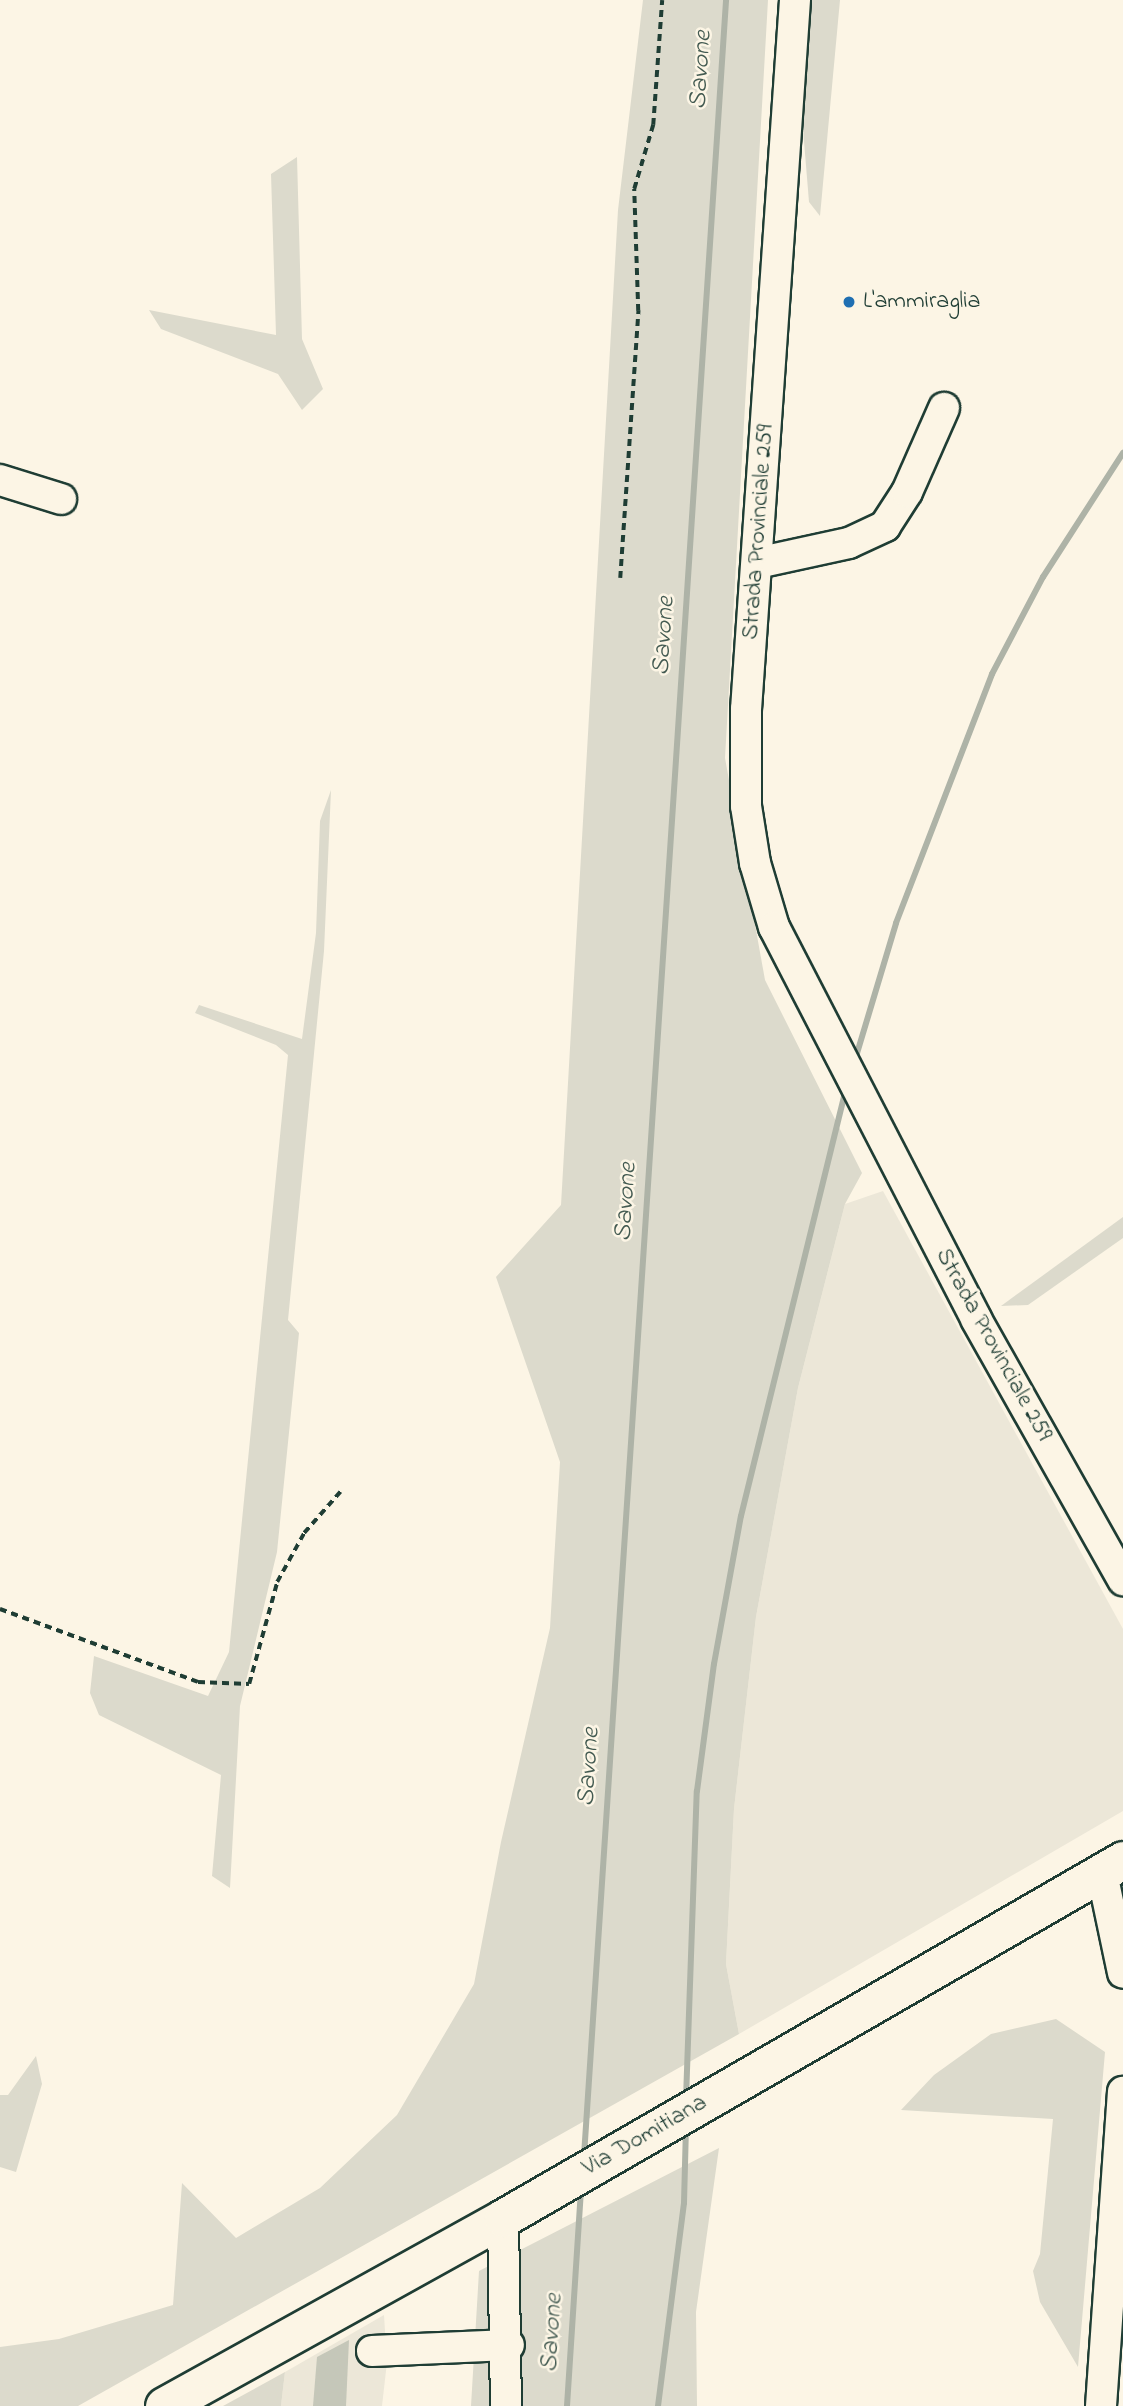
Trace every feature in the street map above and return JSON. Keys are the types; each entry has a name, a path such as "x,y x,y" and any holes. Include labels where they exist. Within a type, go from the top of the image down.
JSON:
{"main road":[{"name":"Via Domitiana","path":"164,2406 513,2212 1112,1867"}],"street":[{"name":"Strada Provinciale 259","path":"795,0 746,709 746,806 755,863 774,927 835,1046 976,1319 1123,1580"},
{"path":"757,563 849,543 885,526 907,492 944,408"},
{"path":"0,480 61,499"},
{"path":"1112,1867 1123,1973"},
{"path":"1101,2406 1123,2092"},
{"path":"506,2406 513,2212"},
{"path":"372,2351 509,2345"}],"path":[{"path":"620,578 638,311 634,189 653,124 662,0"},
{"path":"0,1609 198,1682 249,1684 276,1582 304,1533 340,1492"}],"shaded area":[{"path":"643,0 768,0 725,758 765,980 862,1173 845,1204 798,1388 756,1617 734,1809 726,1964 739,2034 78,2406 0,2406 0,2347 59,2339 173,2305 182,2183 236,2238 320,2188 397,2115 474,1984 501,1842 550,1628 560,1462 496,1277 561,1205 618,210"},
{"path":"812,0 840,0 820,216 809,202 802,117"},
{"path":"297,157 302,339 323,389 302,410 278,374 161,329 149,310 276,335 271,174"},
{"path":"331,790 324,951 288,1320 299,1333 277,1552 240,1706 230,1888 212,1876 221,1775 99,1715 90,1693 94,1656 208,1696 229,1652 288,1055 276,1045 195,1013 199,1005 302,1039 316,933 320,821"},
{"path":"883,1191 1123,1629 1123,1811 739,2034 726,1964 734,1809 756,1617 798,1388 845,1204"},
{"path":"1123,1217 1123,1238 1028,1305 1001,1306"},
{"path":"1056,2019 1105,2052 1078,2367 1040,2302 1033,2271 1040,2254 1053,2119 901,2110 934,2075 991,2034"},
{"path":"36,2056 42,2084 16,2172 0,2167 0,2095 8,2095"},
{"path":"719,2148 696,2312 697,2406 471,2406 479,2271"},
{"path":"384,2315 387,2362 382,2406 281,2406 285,2372"},
{"path":"285,2372 281,2406 223,2406"}],"building":[{"path":"349,2340 346,2406 313,2406 317,2357"}],"waterway":[{"name":"Savone","path":"584,2156 726,0"},
{"path":"855,1060 896,923 992,674 1043,577 1123,453"},
{"path":"686,2099 697,1791 714,1664 741,1516 846,1090"},
{"path":"658,2406 684,2203 686,2127"},
{"name":"Savone","path":"567,2406 581,2188"}],"place":[{"name":"L'ammiraglia","path":"849,302"}]}
